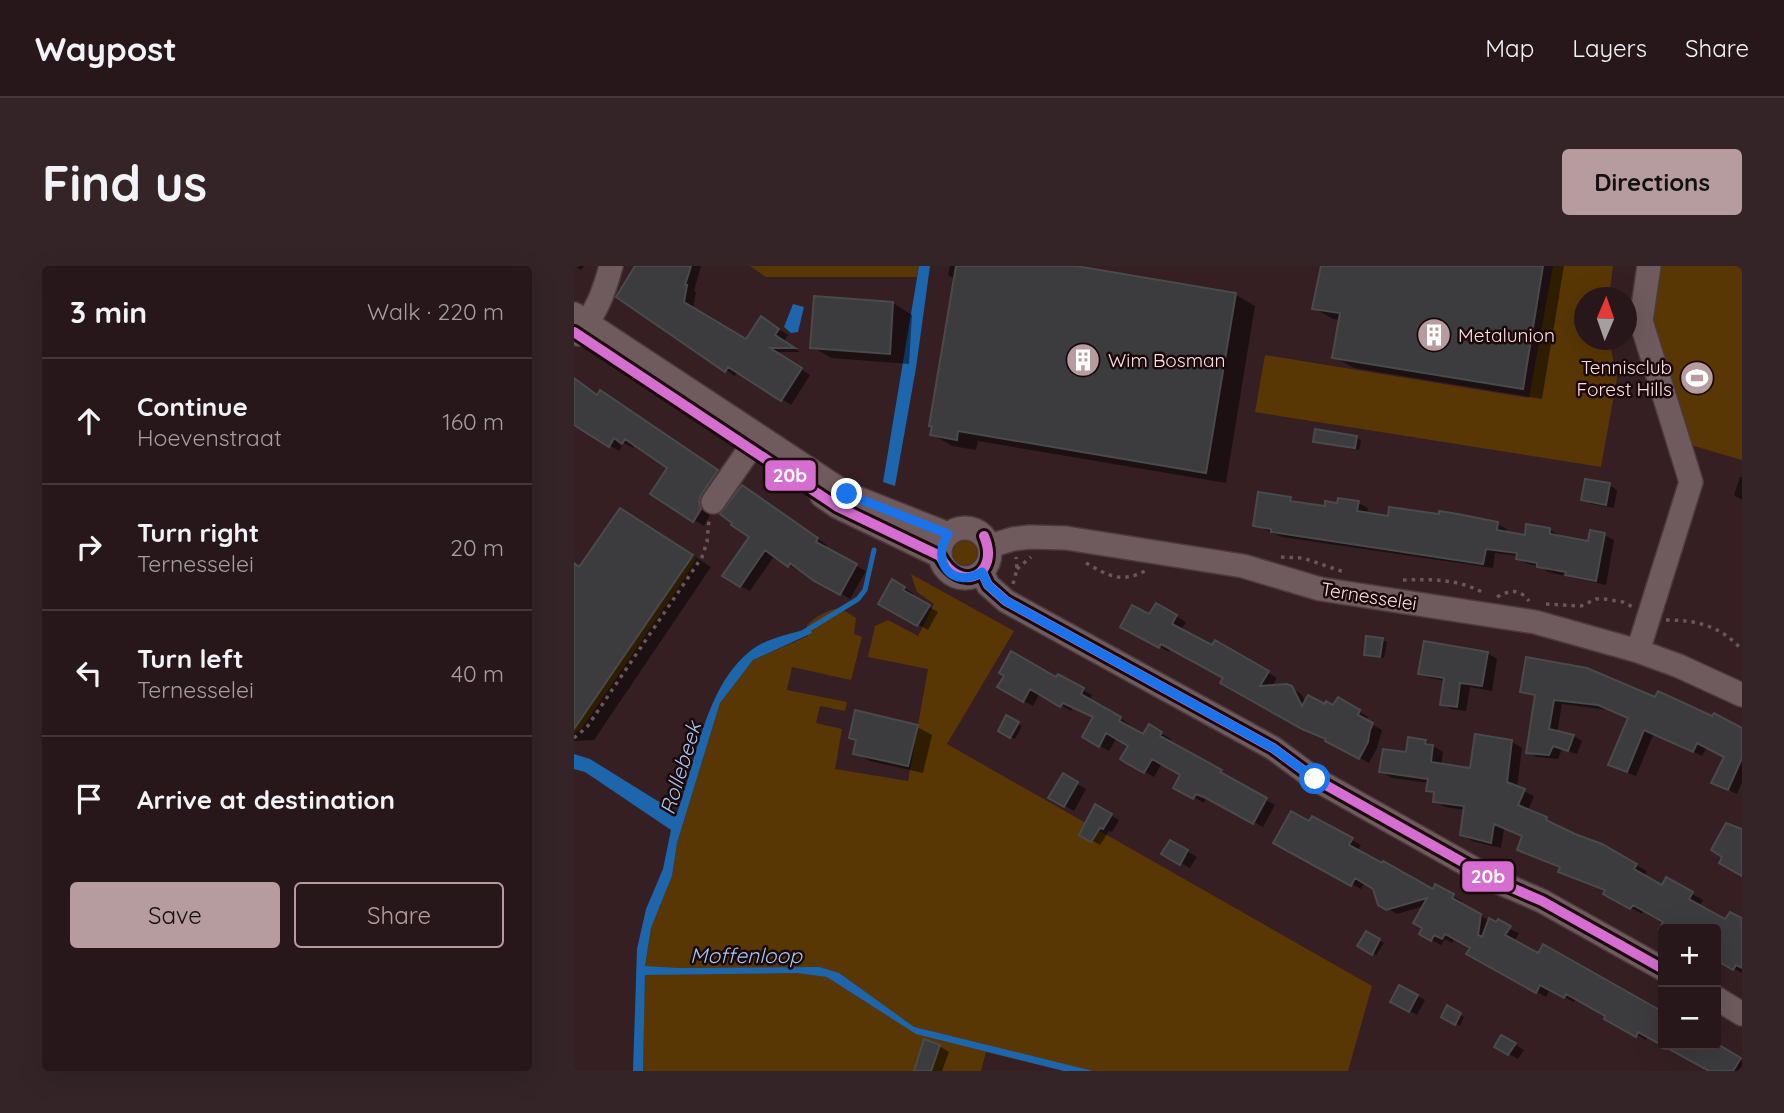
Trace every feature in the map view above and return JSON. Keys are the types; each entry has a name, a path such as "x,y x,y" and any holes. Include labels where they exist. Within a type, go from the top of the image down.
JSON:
{"street":[{"path":"611,266 601,300 578,326 753,443 838,508 944,545"},
{"path":"1638,651 1691,482 1641,321 1649,266"},
{"path":"713,502 753,443"},
{"path":"963,527 972,528 986,538 990,555 982,572 960,578 947,570 944,545 963,527"},
{"name":"Ternesselei","path":"990,546 1013,539 1045,536 1243,566 1320,589 1535,622 1638,651 1742,695"},
{"path":"982,572 988,585 1006,601 1273,748 1315,779 1496,881 1542,901 1658,966"},
{"path":"1721,1001 1742,1014"}],"path":[{"path":"574,738 587,727 702,557 707,542 709,511 713,502"},
{"path":"1017,569 1031,557"},
{"path":"1495,598 1513,591 1522,594 1532,605"}],"shaded area":[{"path":"750,266 919,266 917,277 766,277"},
{"path":"1553,266 1613,266 1610,287 1574,287 1574,350 1611,350 1617,378 1601,467 1255,412 1265,355 1529,398"},
{"name":"Tennisclub Forest Hills","path":"1642,266 1742,266 1742,460 1670,439"},
{"path":"965,541 976,548 977,553 970,564 965,565 954,558 953,553 960,542"},
{"path":"693,555 696,559 686,576 582,728 574,734 574,729"},
{"path":"911,574 1014,631 947,744 1372,986 1348,1071 1064,1071 986,1052 981,1071 643,1071 645,966 651,928 672,876 677,843 720,703 753,660 808,636 807,625 822,614 840,608 856,618 854,634 862,637 851,680 792,667 787,690 847,702 845,711 820,706 816,723 842,729 835,769 908,781 928,669 868,657 875,626 888,620 918,636 934,604 917,592"}],"water":[{"path":"919,266 930,266 916,368 895,486 883,482"},
{"path":"793,304 804,307 798,332 791,333 784,327"},
{"path":"809,628 812,633 753,660 720,703 677,843 672,876 651,928 645,966 819,967 839,973 914,1027 1093,1071 1064,1071 916,1034 827,977 798,973 645,975 643,1071 633,1071 637,949 646,909 663,869 671,830 585,772 574,769 574,754 590,759 677,813 712,705 734,667 762,643"}],"building":[{"path":"635,266 691,266 685,285 684,302 746,339 761,316 779,329 775,335 795,348 770,348 802,368 781,401 728,367 725,372 616,297"},
{"name":"Wim Bosman","path":"956,266 1076,266 1236,293 1206,473 958,431 957,440 930,435 932,427 929,426"},
{"name":"Metalunion","path":"1321,266 1543,266 1523,389 1332,358 1340,313 1312,309"},
{"path":"814,296 893,302 890,354 810,348"},
{"path":"574,378 597,395 600,390 718,470 701,495 701,509 693,522 650,494 667,468 625,439 622,444 614,438 609,447 574,425"},
{"path":"1315,429 1357,436 1355,448 1313,442"},
{"path":"1585,479 1610,483 1606,505 1581,500"},
{"path":"742,485 818,538 816,542 857,564 840,595 814,581 790,563 788,567 765,550 740,587 722,576 749,537 720,514"},
{"path":"1258,492 1291,497 1290,501 1325,506 1325,501 1337,503 1338,498 1359,501 1357,511 1388,516 1389,507 1458,514 1498,522 1497,530 1525,535 1526,524 1550,528 1550,534 1588,541 1590,530 1605,533 1596,581 1537,567 1537,563 1516,559 1517,553 1486,549 1483,564 1271,532 1271,529 1253,526"},
{"path":"620,508 693,555 574,729 574,563 579,567"},
{"path":"892,579 905,587 903,590 930,605 917,626 878,604"},
{"path":"1156,603 1177,615 1172,624 1212,645 1215,640 1269,671 1260,686 1292,686 1302,706 1308,695 1333,705 1338,697 1360,710 1358,715 1373,723 1368,742 1359,759 1220,683 1223,678 1161,644 1159,648 1120,627 1132,605 1149,614"},
{"path":"1366,636 1383,638 1380,657 1364,655"},
{"path":"1424,641 1488,652 1482,686 1460,683 1457,707 1440,705 1444,678 1418,674"},
{"path":"1011,651 1056,677 1058,674 1084,688 1081,694 1121,717 1119,721 1143,734 1149,724 1162,732 1160,736 1267,798 1253,824 1206,798 1196,794 1193,799 1173,788 1180,775 1152,759 1144,773 1126,763 1120,759 1128,746 1106,733 1099,747 1082,737 1093,717 1063,703 1060,707 1030,689 1023,702 997,687 1004,676 999,673"},
{"path":"1526,657 1587,668 1655,697 1658,691 1712,716 1714,713 1742,728 1742,758 1728,790 1711,783 1724,757 1697,743 1693,752 1644,730 1627,772 1608,765 1628,718 1598,705 1554,700 1549,729 1574,735 1568,751 1553,746 1549,755 1526,753 1535,695 1520,692"},
{"path":"855,710 918,725 908,766 853,754 856,740 849,738"},
{"path":"1006,715 1019,722 1010,738 998,731"},
{"path":"1475,734 1512,740 1507,782 1525,789 1518,805 1547,817 1546,820 1575,834 1602,844 1637,864 1634,869 1662,885 1666,877 1693,892 1689,899 1725,919 1730,912 1742,918 1742,968 1736,965 1733,970 1721,963 1721,924 1662,924 1663,922 1633,905 1630,909 1603,894 1605,890 1558,872 1560,867 1517,850 1522,836 1494,824 1491,843 1460,835 1464,806 1433,802 1434,792 1426,791 1428,779 1379,772 1383,749 1406,752 1408,737 1426,740 1425,744 1433,745 1431,762 1470,768"},
{"path":"1063,773 1078,782 1064,807 1048,798"},
{"path":"1095,804 1112,814 1091,842 1079,835"},
{"path":"1291,811 1309,821 1312,816 1353,838 1349,845 1433,889 1435,884 1454,894 1452,898 1481,914 1478,935 1482,937 1489,918 1496,922 1498,919 1511,926 1505,935 1538,953 1543,944 1658,1009 1658,1043 1638,1032 1636,1037 1566,994 1564,998 1540,985 1536,993 1466,954 1470,948 1445,934 1442,939 1434,935 1431,941 1419,934 1422,928 1413,923 1427,898 1386,910 1378,905 1373,889 1355,878 1351,886 1273,843"},
{"path":"1726,823 1742,829 1742,876 1719,863 1722,857 1711,850"},
{"path":"1170,840 1188,850 1180,865 1161,854"},
{"path":"1366,931 1380,939 1372,955 1357,946"},
{"path":"1399,985 1418,995 1409,1012 1390,1002"},
{"path":"1447,1005 1461,1013 1455,1025 1441,1017"},
{"path":"1501,1035 1516,1043 1508,1055 1494,1047"},
{"path":"924,1039 940,1045 931,1071 914,1071"},
{"path":"1721,1046 1741,1058 1733,1071 1709,1071 1671,1050 1721,1050"}],"waterway":[{"name":"Rollebeek","path":"804,632 858,599 865,590 874,550"}],"transit line":[{"name":"20b","path":"574,332 838,507 940,556 948,568 958,575 967,577 983,570 988,550 984,536"},
{"name":"20b","path":"982,572 988,585 1006,601 1273,748 1315,779 1496,881 1542,901 1658,966"}],"place":[{"name":"Metalunion","path":"1434,335"},
{"name":"Wim Bosman","path":"1083,360"},
{"name":"Tennisclub Forest Hills","path":"1697,378"}],"route":[{"path":"847,494 948,534 941,544 940,556 942,563 953,575 968,578 982,572 988,585 1006,601 1273,748 1315,779"}],"water label":[{"name":"Moffenloop","path":"746,955"}]}
